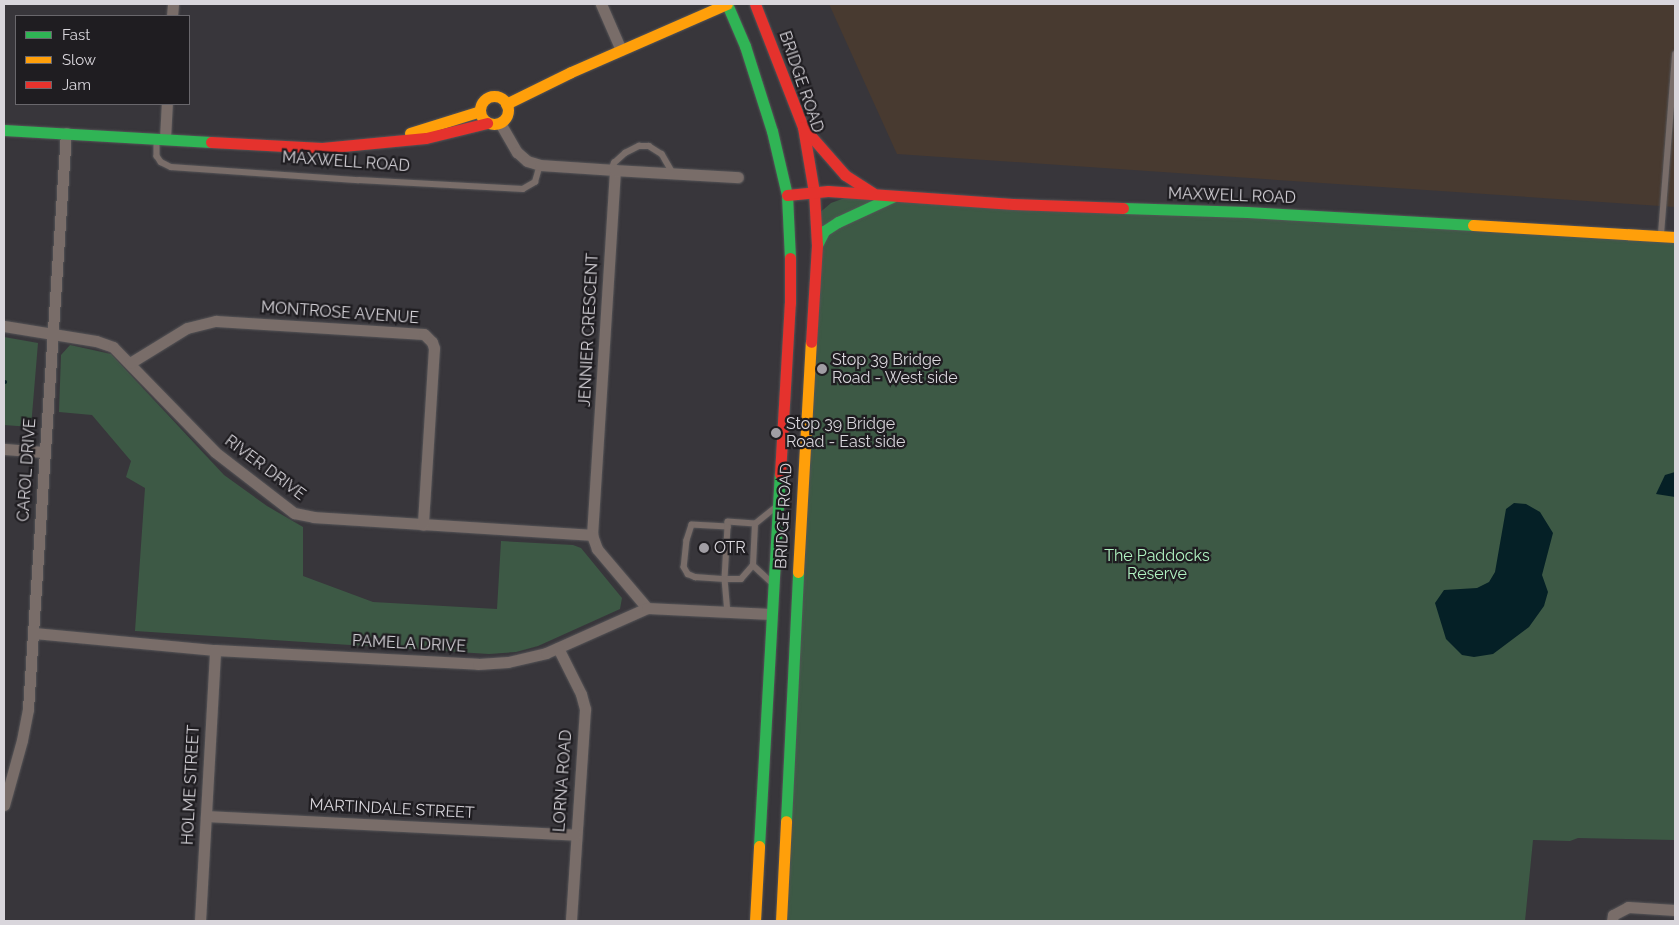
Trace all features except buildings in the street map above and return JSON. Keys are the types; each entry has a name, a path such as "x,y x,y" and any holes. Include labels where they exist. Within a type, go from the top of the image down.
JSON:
{"main road":[{"path":"506,104 620,50 727,4"},
{"name":"BRIDGE ROAD","path":"727,4 759,89 787,195 790,303 755,921"},
{"name":"BRIDGE ROAD","path":"755,4 803,127 814,192 817,245 795,615 793,699 781,921"},
{"path":"490,97 499,98 506,104 507,115 500,123 487,122 482,118 480,111 482,102 490,97"},
{"name":"MAXWELL ROAD","path":"392,141 430,125 480,111"},
{"name":"MAXWELL ROAD","path":"4,130 308,148 346,147 426,138 487,122"},
{"path":"803,127 845,175 875,194"},
{"name":"MAXWELL ROAD","path":"787,195 814,192 875,194 1013,204 1247,212 1675,237"},
{"path":"817,245 824,231 838,222 894,196"},
{"path":"772,614 795,615"}],"street":[{"path":"601,4 620,50"},
{"path":"161,138 167,105"},
{"path":"500,123 520,156 527,161 540,165 738,177"},
{"name":"CAROL DRIVE","path":"4,806 27,721 66,133"},
{"name":"JENNIER CRESCENT","path":"592,535 613,170"},
{"name":"MONTROSE AVENUE","path":"130,363 187,328 216,321 424,334 432,342 434,348 423,524"},
{"name":"RIVER DRIVE","path":"4,326 104,343 130,363 215,452 294,513 314,517 592,535"},
{"path":"4,449 44,452"},
{"path":"592,535 597,549 647,608"},
{"name":"PAMELA DRIVE","path":"34,633 215,650 478,664 508,662 558,648 647,608 772,614"},
{"name":"LORNA ROAD","path":"558,648 581,694 584,709 570,921"},
{"name":"HOLME STREET","path":"200,921 215,650"},
{"name":"MARTINDALE STREET","path":"206,816 576,835"},
{"path":"1612,921 1613,915 1628,906 1675,910"}],"lane":[{"path":"1660,236 1675,55"},
{"name":"MAXWELL ROAD","path":"161,138 157,156 160,162 172,167 523,190 535,182 540,165"},
{"path":"613,170 614,162 624,153 639,146 649,146 662,154 673,173"},
{"path":"728,612 725,579 728,522 755,524 778,506"},
{"path":"728,528 692,525 687,540 684,567 688,574 694,577 741,579 753,565 755,524"},
{"path":"753,565 773,584"}],"shaded area":[{"path":"829,4 1675,4 1675,207 897,154"}],"green space":[{"name":"The Paddocks Reserve","path":"850,196 1675,237 1675,840 1578,838 1570,841 1533,840 1525,921 780,921 817,215 831,203"},
{"path":"4,337 38,343 31,427 4,425"},
{"path":"70,345 111,354 224,475 267,506 303,527 303,576 373,602 497,609 501,541 573,545 581,548 622,598 620,609 538,646 516,652 489,654 135,631 145,488 126,477 131,461 92,415 59,412 61,355"}],"water":[{"path":"1675,472 1675,497 1656,494 1665,475"},
{"path":"1514,503 1526,504 1540,512 1553,533 1542,575 1548,592 1544,606 1529,627 1493,654 1474,657 1462,655 1446,639 1435,603 1444,590 1477,588 1489,582 1495,572 1506,509"}],"traffic: fast":[{"path":"727,4 745,46 772,131 787,195 790,258"},
{"path":"4,130 211,142"},
{"path":"817,245 824,231 838,222 894,196"},
{"path":"1123,208 1247,212 1473,225"},
{"path":"759,846 780,474"},
{"path":"786,821 798,572"}],"traffic: slow":[{"path":"506,104 571,72 727,4"},
{"path":"494,96 504,100 508,110 504,120 494,124 484,120 480,110 484,100 494,96"},
{"path":"410,133 480,111"},
{"path":"1473,225 1675,237"},
{"path":"798,572 811,342"},
{"path":"781,921 786,821"},
{"path":"755,921 759,846"}],"traffic: jam":[{"path":"755,4 803,127 814,192 817,245 811,342"},
{"path":"211,142 322,148 426,138 487,123"},
{"path":"803,127 845,175 873,193"},
{"path":"787,195 828,191 1013,204 1123,208"},
{"path":"780,474 790,303 790,258"}],"place":[{"name":"Stop 39 Bridge Road - West side","path":"822,369"},
{"name":"Stop 39 Bridge Road - East side","path":"776,433"},
{"name":"OTR","path":"704,548"}]}
